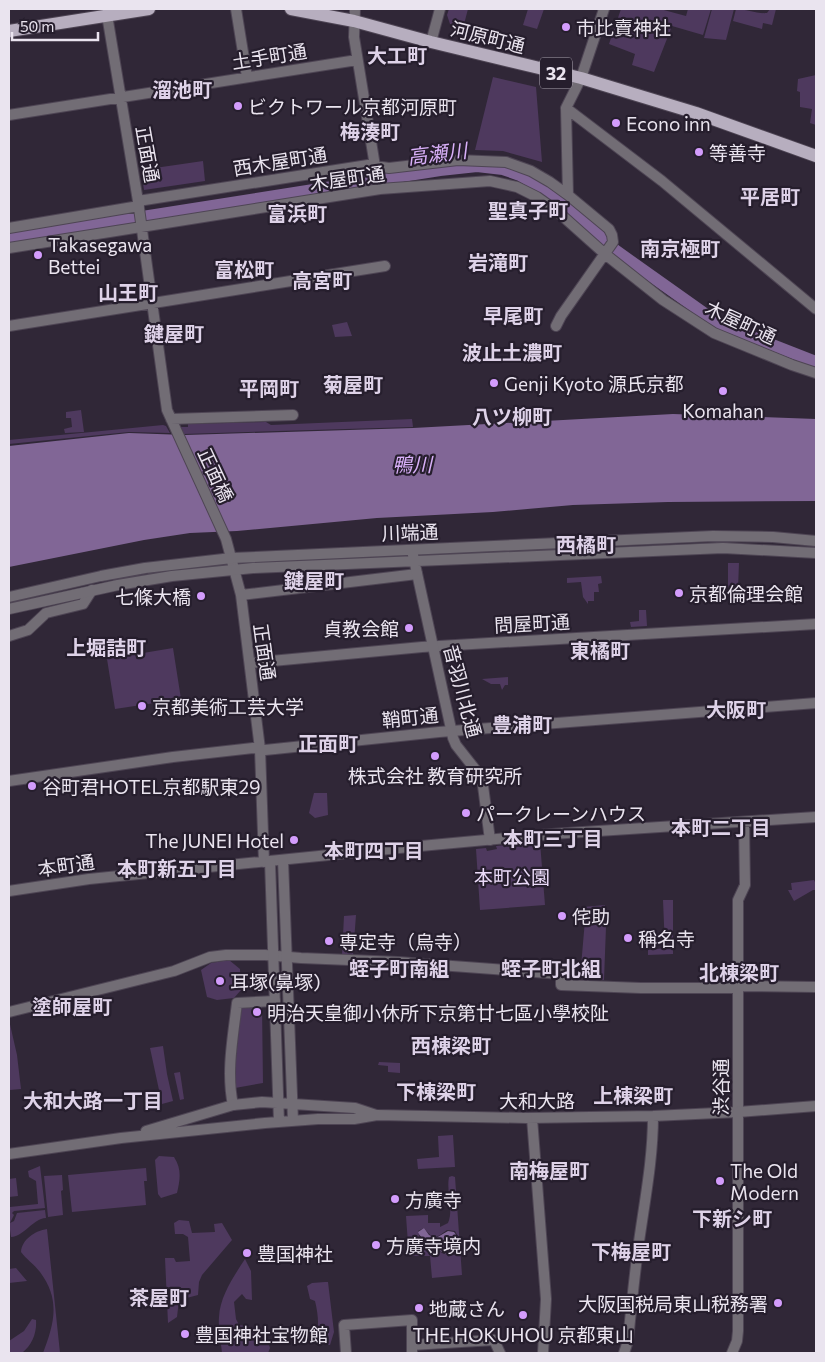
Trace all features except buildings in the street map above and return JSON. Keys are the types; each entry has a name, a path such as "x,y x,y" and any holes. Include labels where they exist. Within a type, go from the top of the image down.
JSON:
{"main road":[{"path":"9,31 149,9"},
{"name":"河原町通","path":"291,9 354,15 431,42 581,78 696,113 816,156"}],"street":[{"path":"236,9 247,77"},
{"path":"431,42 440,9"},
{"path":"568,194 566,108 581,78 604,9"},
{"path":"354,15 357,60 380,188"},
{"name":"正面通","path":"107,16 138,205"},
{"name":"土手町通","path":"9,115 357,60"},
{"path":"566,108 662,181 816,309"},
{"name":"西木屋町通","path":"9,228 368,165 376,169 458,160 506,162 531,171 568,194 609,229 609,246"},
{"name":"木屋町通","path":"9,248 141,225 380,188 484,181 517,187 537,197 609,246 663,300 714,333 816,373"},
{"path":"138,205 166,401 172,422 293,415"},
{"path":"556,326 609,246"},
{"path":"9,326 385,266"},
{"name":"正面橋","path":"172,422 226,539"},
{"name":"川端通","path":"9,597 101,576 232,558 713,536 773,537 816,541"},
{"name":"正面通","path":"226,539 241,594 260,749 273,956 279,1122"},
{"name":"川端通","path":"9,609 92,590 172,576 235,570 723,548 816,552"},
{"name":"音羽川北通","path":"411,550 451,730 456,744 482,778 490,840"},
{"path":"241,594 417,574"},
{"path":"9,636 28,630 46,613 83,604 92,590"},
{"name":"問屋町通","path":"250,664 432,646 816,624"},
{"name":"鞘町通","path":"9,781 173,757 253,748 265,750 451,730 816,703"},
{"name":"本町通","path":"9,891 89,879 213,865 267,862 490,840 816,817"},
{"name":"渋谷通","path":"732,1353 737,1342 738,1331 738,900 745,885 744,822"},
{"path":"283,860 293,1121"},
{"path":"9,1012 174,971 210,957 226,955 398,962 561,974 561,985 689,988 735,988 737,986 816,987"},
{"path":"233,1105 230,1093 230,1072 237,1003 275,1001"},
{"path":"121,1138 233,1105 262,1102 355,1108 377,1115"},
{"name":"大和大路","path":"377,1115 529,1118 652,1116 816,1106"},
{"path":"9,1154 121,1138 279,1122 354,1119 377,1115"},
{"path":"624,1353 628,1341 638,1250 650,1172 653,1146 652,1116"},
{"path":"529,1118 546,1299 543,1353"},
{"path":"346,1353 344,1324 412,1320 412,1349 494,1340 500,1353"}],"green space":[{"path":"449,9 468,9 463,28 450,24 447,15"},
{"path":"528,9 544,9 537,29 523,25"},
{"path":"621,9 660,9 686,16 688,9 711,9 703,35 672,26 654,72 632,65 635,54 609,44"},
{"path":"712,9 734,9 726,40 704,38"},
{"path":"736,9 767,13 770,9 776,9 772,25 763,23 762,29 733,21"},
{"path":"816,75 816,125 810,123 812,109 800,107 800,92 797,91 798,79"},
{"path":"493,77 536,87 542,162 503,151 475,150"},
{"path":"203,161 205,181 144,190 141,170"},
{"path":"347,322 352,336 335,337 332,325"},
{"path":"81,410 84,432 65,433 64,429 72,427 71,418 66,418 66,412"},
{"path":"412,419 413,427 184,434 181,427 188,427 188,424 266,422 271,425"},
{"path":"166,426 170,433 129,432 9,444 9,440"},
{"path":"728,563 739,563 738,589 737,587 728,588"},
{"path":"601,576 602,583 598,584 599,592 594,592 594,601 588,601 588,604 583,597 581,582 567,583 567,578"},
{"path":"639,610 646,610 647,626 631,627 630,622 639,621"},
{"path":"173,648 181,699 115,709 107,659"},
{"path":"508,677 508,685 505,685 502,690 500,684 491,684 482,679"},
{"path":"314,793 327,793 328,815 315,818 309,813"},
{"name":"本町公園","path":"540,842 545,905 480,910 476,849 486,848 487,851 497,849 496,846"},
{"path":"814,880 816,890 794,901 788,890 792,890 791,883"},
{"path":"663,900 673,900 673,954 648,955 648,950 665,948"},
{"path":"605,905 604,980 580,978 585,920 583,907"},
{"path":"356,915 353,955 342,955 344,916"},
{"path":"229,960 240,969 241,990 234,998 217,1000 207,997 201,970 211,963"},
{"path":"262,1006 263,1083 235,1088 234,1079 241,1008"},
{"path":"9,1020 17,1055 21,1089 10,1090"},
{"path":"163,1046 173,1101 162,1104 150,1048"},
{"path":"379,1062 400,1063 400,1073 388,1072 388,1066 378,1065"},
{"path":"180,1072 184,1099 180,1100 174,1073"},
{"path":"453,1135 455,1167 418,1169 417,1159 439,1157 438,1136"},
{"path":"159,1156 174,1157 180,1175 177,1193 161,1198 158,1194 155,1160"},
{"path":"40,1166 45,1208 14,1211 10,1223 14,1221 17,1213 45,1210 46,1218 37,1221 20,1234 11,1237 9,1223 10,1207 38,1204 36,1181 29,1177 28,1171"},
{"path":"146,1168 147,1181 144,1181 146,1205 72,1212 68,1175"},
{"path":"62,1175 63,1215 48,1217 44,1176"},
{"path":"449,1177 455,1177 462,1275 432,1278 430,1256 408,1256 406,1216 428,1215 428,1223 440,1223 440,1227 448,1223 450,1218","holes":["424,1228 430,1235 435,1237 447,1230 455,1231 458,1253 448,1255 419,1240 418,1231"]},
{"path":"16,1178 18,1196 9,1197 9,1179"},
{"path":"179,1220 189,1221 192,1233 215,1232 214,1224 222,1223 232,1240 202,1275 199,1282 198,1295 179,1300 177,1317 168,1323 165,1258 174,1258 176,1262 190,1261 188,1237 183,1234 175,1234 174,1223"},
{"path":"47,1229 60,1353 43,1353 54,1312 51,1292 38,1269 21,1252 24,1243 30,1236"},
{"path":"245,1259 251,1271 252,1300 246,1299 242,1294 234,1302 236,1319 239,1325 264,1329 270,1348 268,1353 222,1353 219,1326 220,1309 228,1286"},
{"path":"16,1268 27,1281 9,1283 9,1269"},
{"path":"328,1282 334,1332 330,1345 325,1345 317,1336 316,1305 315,1301 310,1299 307,1286 312,1283"},
{"path":"32,1319 36,1320 36,1330 29,1346 22,1353 9,1353 9,1341 24,1331"}],"water":[{"name":"鴨川","path":"673,414 816,419 816,501 573,505 190,533 144,540 9,567 9,446 129,433 185,435 413,428"},
{"path":"424,1228 429,1235 436,1238 448,1231 454,1232 458,1244 457,1252 448,1254 431,1245 418,1232"}],"waterway":[{"name":"高瀬川","path":"9,238 440,170 477,166 503,169 520,175 563,201 612,248 719,324 816,362"}],"place":[{"name":"市比賣神社","path":"566,27"},
{"name":"ビクトワール京都河原町","path":"238,106"},
{"name":"Econo inn","path":"616,123"},
{"name":"等善寺","path":"699,152"},
{"name":"Takasegawa Bettei","path":"38,255"},
{"name":"Genji Kyoto 源氏京都","path":"494,383"},
{"name":"Komahan","path":"723,391"},
{"name":"京都倫理会館","path":"679,593"},
{"name":"七條大橋","path":"201,596"},
{"name":"貞教会館","path":"409,628"},
{"name":"京都美術工芸大学","path":"142,706"},
{"name":"株式会社 教育研究所","path":"435,756"},
{"name":"谷町君HOTEL京都駅東29","path":"32,786"},
{"name":"パークレーンハウス","path":"466,813"},
{"name":"The JUNEI Hotel","path":"294,840"},
{"name":"侘助","path":"562,916"},
{"name":"稱名寺","path":"628,938"},
{"name":"専定寺（烏寺）","path":"329,941"},
{"name":"耳塚(鼻塚)","path":"220,981"},
{"name":"明治天皇御小休所下京第廿七區小學校阯","path":"257,1012"},
{"name":"The Old Modern","path":"720,1181"},
{"name":"方廣寺","path":"395,1199"},
{"name":"方廣寺境内","path":"376,1245"},
{"name":"豊国神社","path":"247,1253"},
{"name":"大阪国税局東山税務署","path":"778,1303"},
{"name":"地蔵さん","path":"419,1308"},
{"name":"THE HOKUHOU 京都東山","path":"523,1315"},
{"name":"豊国神社宝物館","path":"185,1334"}],"district":[{"name":"大工町","path":"397,55"},
{"name":"溜池町","path":"182,89"},
{"name":"梅湊町","path":"370,131"},
{"name":"平居町","path":"770,196"},
{"name":"聖真子町","path":"528,210"},
{"name":"富浜町","path":"297,213"},
{"name":"南京極町","path":"680,248"},
{"name":"岩滝町","path":"498,262"},
{"name":"富松町","path":"244,269"},
{"name":"高宮町","path":"322,280"},
{"name":"山王町","path":"128,292"},
{"name":"早尾町","path":"513,315"},
{"name":"鍵屋町","path":"174,333"},
{"name":"波止土濃町","path":"512,352"},
{"name":"菊屋町","path":"353,384"},
{"name":"平岡町","path":"269,388"},
{"name":"八ツ柳町","path":"512,416"},
{"name":"西橘町","path":"586,544"},
{"name":"鍵屋町","path":"314,580"},
{"name":"上堀詰町","path":"106,647"},
{"name":"東橘町","path":"600,650"},
{"name":"大阪町","path":"736,709"},
{"name":"豊浦町","path":"522,724"},
{"name":"正面町","path":"328,743"},
{"name":"本町二丁目","path":"721,827"},
{"name":"本町三丁目","path":"553,838"},
{"name":"本町四丁目","path":"374,850"},
{"name":"本町新五丁目","path":"177,868"},
{"name":"蛭子町南組","path":"399,968"},
{"name":"蛭子町北組","path":"551,968"},
{"name":"北棟梁町","path":"739,972"},
{"name":"塗師屋町","path":"72,1006"},
{"name":"西棟梁町","path":"451,1045"},
{"name":"下棟梁町","path":"436,1091"},
{"name":"上棟梁町","path":"633,1095"},
{"name":"大和大路一丁目","path":"93,1100"},
{"name":"南梅屋町","path":"549,1170"},
{"name":"下新シ町","path":"732,1218"},
{"name":"下梅屋町","path":"631,1251"},
{"name":"茶屋町","path":"159,1297"}]}
